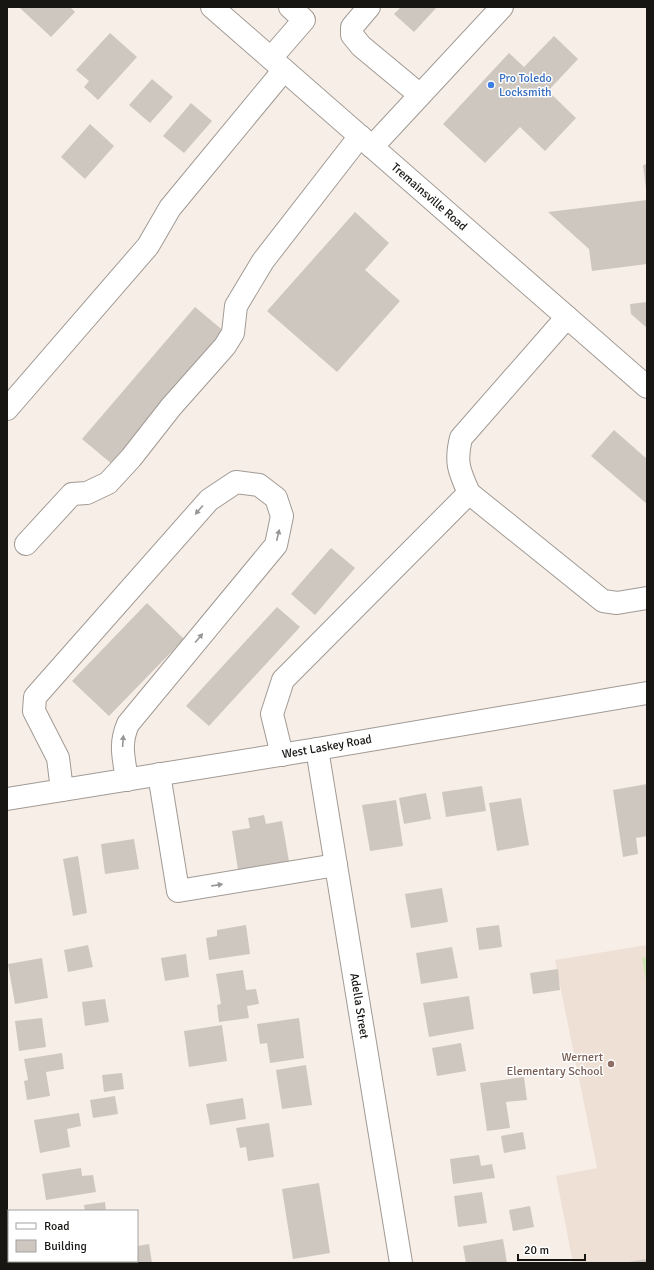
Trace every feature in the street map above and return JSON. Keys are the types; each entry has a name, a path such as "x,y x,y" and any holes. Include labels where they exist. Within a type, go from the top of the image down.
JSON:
{"street":[{"name":"Tremainsville Road","path":"212,7 647,387"},
{"path":"369,7 352,27 352,35 361,46 420,95"},
{"path":"26,544 72,494 87,493 108,483 131,458 171,407 226,346 233,333 236,306 263,261 366,142 420,95 502,7"},
{"path":"7,409 148,246 170,208 277,64 304,11"},
{"path":"567,317 460,438 457,452 459,470 469,493 603,601 617,603 647,598"},
{"path":"62,790 58,758 34,711 35,697 208,500 236,482 259,485 276,498 282,516 276,545 128,724 123,736 123,751 127,780"},
{"path":"282,755 272,714 283,680 469,493"},
{"name":"West Laskey Road","path":"7,799 282,755 647,693"},
{"name":"Adella Street","path":"317,749 401,1263"},
{"path":"159,774 178,891 336,865"},
{"path":"7,1259 8,1263"}],"shaded area":[{"name":"Wernert Elementary School","path":"647,945 647,1263 573,1263 556,1176 597,1168 555,960"}],"green space":[{"path":"647,957 647,987 642,958"}],"building":[{"path":"70,7 75,12 51,37 20,8"},
{"path":"401,7 437,7 414,32 394,14"},
{"path":"110,33 137,57 98,100 84,87 89,81 76,70"},
{"path":"554,36 578,59 548,91 576,118 545,151 520,127 485,163 443,124 509,53 524,67"},
{"path":"152,79 173,97 150,123 129,105"},
{"path":"191,103 212,121 184,153 163,136"},
{"path":"90,124 114,146 85,179 61,157"},
{"path":"647,164 647,189 646,189 643,165"},
{"path":"647,200 647,264 592,271 589,249 548,212"},
{"path":"355,212 389,243 365,270 400,301 337,372 267,311"},
{"path":"647,302 647,328 631,314 630,304"},
{"path":"195,307 226,333 113,465 82,439"},
{"path":"614,430 647,459 647,504 591,456"},
{"path":"331,548 355,568 315,615 291,594"},
{"path":"147,603 184,639 109,716 72,681"},
{"path":"277,607 300,627 209,726 186,706"},
{"path":"647,784 647,836 636,838 638,854 623,857 613,790"},
{"path":"482,786 486,811 446,817 442,792"},
{"path":"426,793 431,819 404,824 399,798"},
{"path":"521,798 529,845 497,851 489,803"},
{"path":"396,800 403,846 370,851 362,805"},
{"path":"264,815 266,824 282,821 290,867 277,869 276,863 238,870 232,831 250,828 248,818"},
{"path":"134,839 139,869 105,874 101,844"},
{"path":"78,856 87,913 73,916 63,859"},
{"path":"442,888 448,922 411,928 405,894"},
{"path":"246,925 250,954 209,960 206,938 217,936 217,930"},
{"path":"499,925 502,947 479,950 476,928"},
{"path":"88,945 93,967 68,972 64,950"},
{"path":"452,947 458,978 421,984 416,953"},
{"path":"186,954 189,977 165,981 161,958"},
{"path":"42,958 48,998 15,1004 8,964"},
{"path":"558,969 560,990 533,994 530,973"},
{"path":"243,970 246,990 256,989 259,1004 247,1006 249,1018 219,1022 217,1005 221,1004 216,974"},
{"path":"469,996 474,1029 429,1037 423,1003"},
{"path":"105,999 109,1022 85,1026 82,1002"},
{"path":"42,1018 46,1047 19,1051 15,1021"},
{"path":"299,1018 304,1058 270,1063 267,1043 260,1044 257,1024"},
{"path":"222,1025 227,1061 189,1067 184,1031"},
{"path":"461,1043 466,1071 437,1076 432,1048"},
{"path":"62,1053 64,1069 46,1072 50,1096 27,1100 24,1081 28,1080 24,1059"},
{"path":"306,1065 312,1105 282,1109 276,1070"},
{"path":"122,1073 124,1089 104,1092 102,1075"},
{"path":"524,1077 527,1100 506,1102 510,1128 487,1131 480,1083"},
{"path":"115,1096 118,1114 93,1118 90,1100"},
{"path":"243,1098 246,1119 210,1125 206,1104"},
{"path":"79,1113 81,1126 67,1129 70,1147 40,1153 34,1120"},
{"path":"269,1123 274,1157 248,1161 246,1147 240,1148 236,1128"},
{"path":"523,1132 526,1149 504,1153 501,1136"},
{"path":"479,1155 481,1166 492,1164 495,1178 453,1184 450,1159"},
{"path":"81,1168 82,1176 93,1175 96,1192 46,1200 42,1174"},
{"path":"319,1183 330,1253 293,1259 282,1189"},
{"path":"482,1192 487,1223 458,1227 454,1196"},
{"path":"105,1202 106,1210 85,1210 84,1205"},
{"path":"530,1206 534,1227 513,1231 509,1210"},
{"path":"503,1239 507,1263 466,1263 463,1246"},
{"path":"149,1244 152,1263 127,1263 138,1262 138,1246"},
{"path":"647,1259 647,1263 629,1263 629,1262"}],"place":[{"name":"Pro Toledo Locksmith","path":"491,85"},
{"name":"Wernert Elementary School","path":"611,1064"}]}
